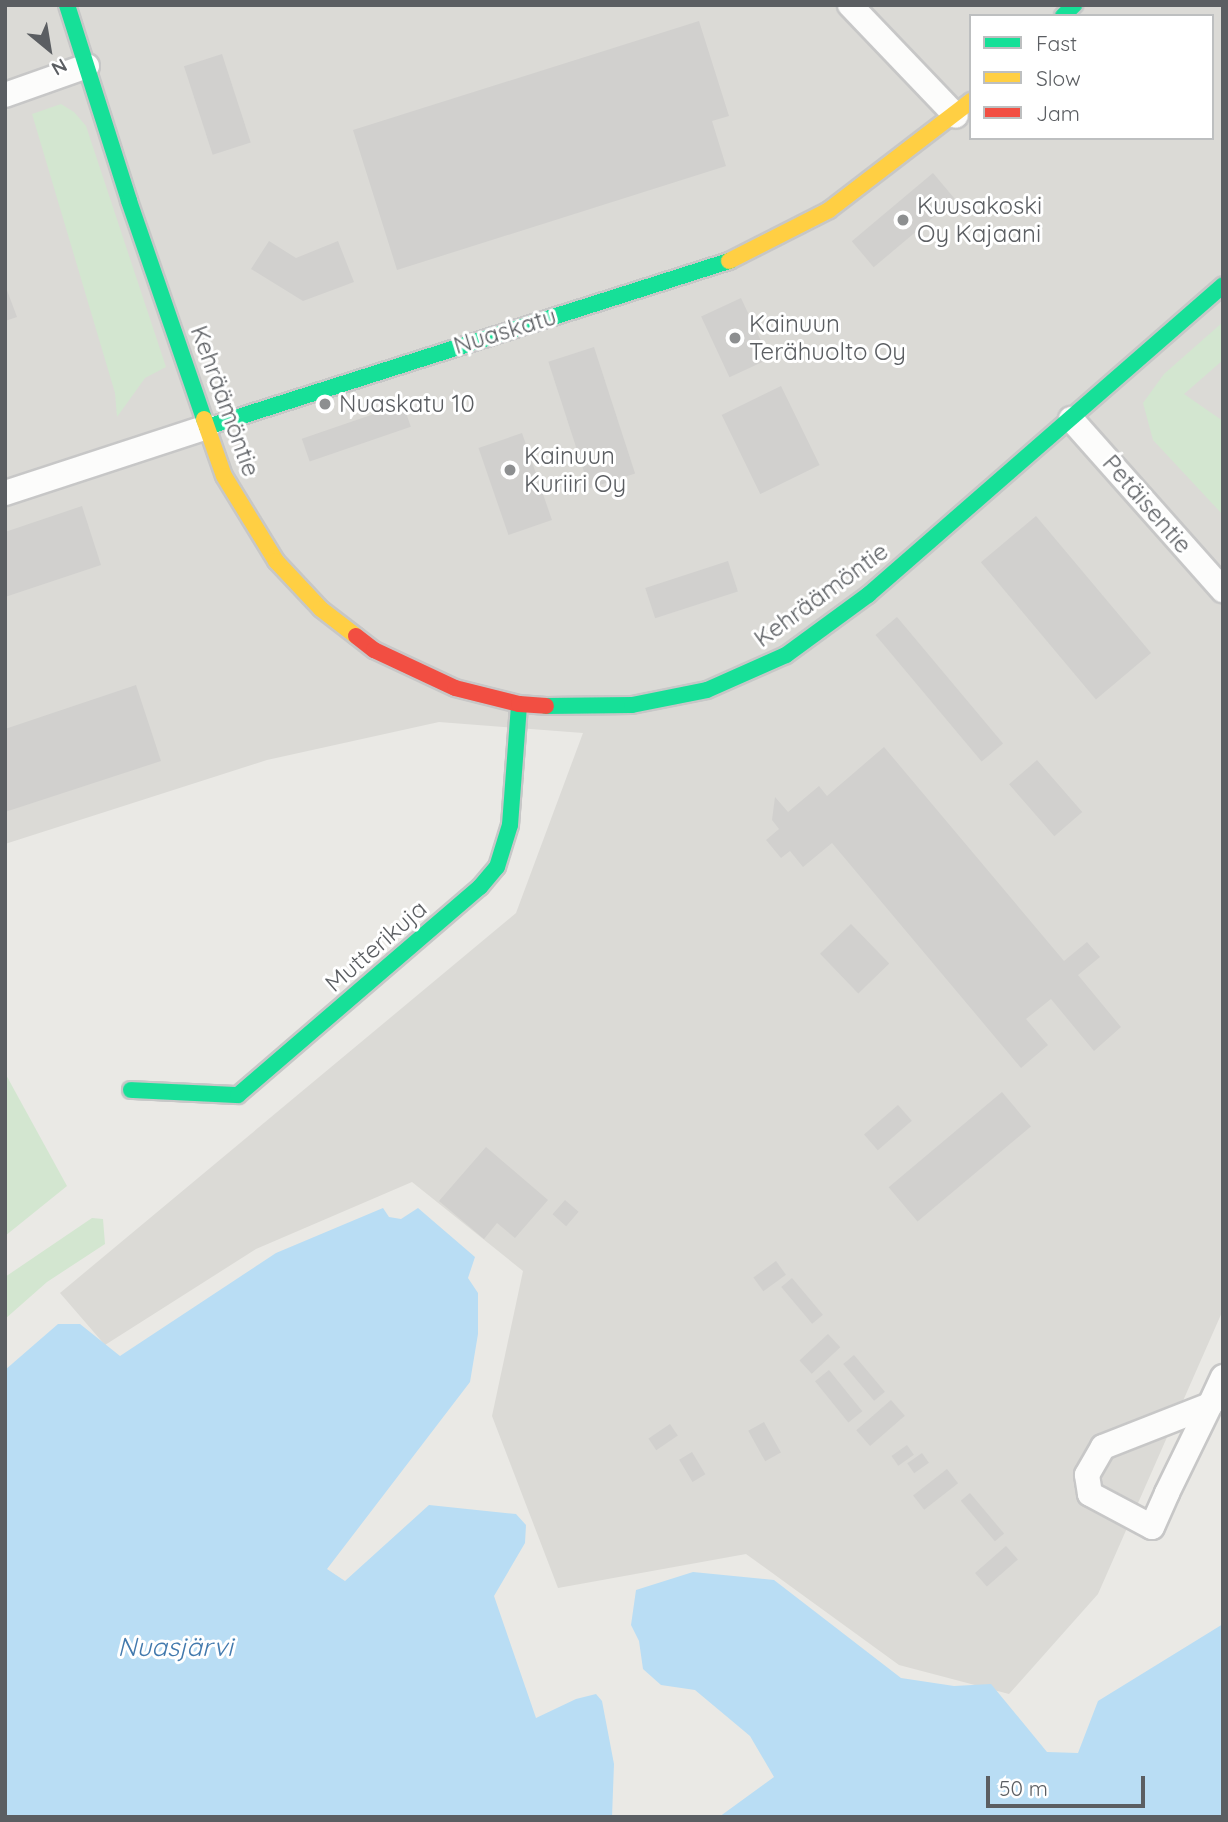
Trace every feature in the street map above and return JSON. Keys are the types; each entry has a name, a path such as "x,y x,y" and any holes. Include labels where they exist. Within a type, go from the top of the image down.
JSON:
{"street":[{"name":"Kehräämöntie","path":"67,5 129,201 224,476 275,561 321,609 374,650 455,688 519,704 572,708 632,705 707,690 786,655 867,594 1072,419 1223,285"},
{"path":"850,5 963,108"},
{"path":"5,95 87,66"},
{"name":"Nuaskatu","path":"5,493 732,260 830,211 963,108"},
{"name":"Petäisentie","path":"1072,419 1223,590"},
{"name":"Mutterikuja","path":"131,1090 238,1095 480,887 497,867 510,825 519,704"},
{"path":"1210,1405 1103,1447 1087,1475 1090,1494 1152,1527 1210,1405 1223,1377"}],"shaded area":[{"path":"5,5 1223,5 1223,1310 1098,1594 1009,1694 899,1665 746,1554 558,1588 492,1416 523,1271 412,1182 256,1249 105,1345 60,1293 516,913 583,733 439,722 267,760 5,844"}],"green space":[{"path":"61,104 74,112 86,126 166,367 145,378 117,417 115,393 32,114"},
{"path":"1223,322 1223,360 1184,394 1223,421 1223,515 1153,440 1143,403 1164,374"},
{"path":"5,1073 67,1186 5,1236"},
{"path":"92,1218 103,1219 105,1244 47,1282 5,1319 5,1277"}],"water":[{"name":"Nuasjärvi","path":"383,1208 389,1217 401,1219 418,1208 475,1257 468,1278 478,1293 478,1334 470,1382 327,1569 345,1581 429,1505 516,1514 526,1525 525,1543 494,1596 536,1718 576,1699 596,1694 602,1701 614,1764 612,1817 5,1817 5,1370 58,1324 80,1324 120,1356 276,1253"},
{"path":"693,1572 774,1580 901,1678 954,1686 991,1684 1047,1752 1078,1753 1098,1701 1223,1624 1223,1817 719,1817 774,1777 750,1736 695,1690 661,1685 643,1669 639,1641 631,1625 636,1590"}],"building":[{"path":"699,21 729,116 712,121 726,166 397,270 353,130"},
{"path":"222,54 251,142 213,155 184,66"},
{"name":"Kuusakoski Oy Kajaani","path":"933,173 955,199 874,267 852,241"},
{"path":"269,241 296,258 338,241 354,282 303,301 251,269"},
{"path":"5,285 17,317 5,321"},
{"name":"Kainuun Terähuolto Oy","path":"741,298 769,359 729,377 701,317"},
{"path":"594,347 635,473 589,488 548,362"},
{"path":"781,386 820,465 760,494 722,415"},
{"path":"403,404 411,427 310,462 302,439"},
{"name":"Kainuun Kuriiri Oy","path":"522,433 552,520 508,535 479,448"},
{"path":"82,506 101,565 5,597 5,532"},
{"path":"1036,516 1151,653 1096,699 981,562"},
{"path":"728,561 738,591 655,618 645,588"},
{"path":"897,617 1003,743 982,761 876,635"},
{"path":"136,685 161,761 5,812 5,729"},
{"path":"884,747 1064,961 1087,942 1100,957 1078,975 1121,1027 1094,1051 1051,999 1026,1019 1048,1045 1021,1068 832,843 803,867 790,851 781,858 766,840 779,829 772,820 775,797 788,812 819,786 827,796"},
{"path":"1037,760 1082,812 1054,836 1009,784"},
{"path":"851,924 889,964 858,993 820,954"},
{"path":"1002,1092 1031,1126 918,1222 889,1187"},
{"path":"898,1105 912,1121 878,1150 864,1135"},
{"path":"486,1147 548,1200 515,1238 497,1223 484,1239 439,1201"},
{"path":"565,1200 579,1212 566,1226 553,1214"},
{"path":"776,1261 786,1275 763,1291 753,1277"},
{"path":"792,1278 823,1315 812,1324 781,1287"},
{"path":"828,1334 840,1347 812,1374 799,1361"},
{"path":"854,1355 885,1392 874,1401 843,1364"},
{"path":"829,1370 862,1411 848,1423 815,1381"},
{"path":"891,1400 905,1416 870,1446 856,1430"},
{"path":"764,1422 781,1453 765,1461 748,1431"},
{"path":"670,1424 678,1436 656,1450 648,1439"},
{"path":"907,1445 914,1455 898,1466 891,1456"},
{"path":"692,1452 705,1474 693,1482 679,1460"},
{"path":"922,1453 929,1463 914,1473 907,1463"},
{"path":"947,1469 958,1483 924,1510 913,1495"},
{"path":"970,1493 1004,1534 995,1541 961,1501"},
{"path":"1006,1546 1018,1560 987,1586 975,1573"}],"traffic: fast":[{"path":"67,5 129,201 204,419"},
{"path":"1065,14 1074,5"},
{"path":"207,427 729,261"},
{"path":"546,706 632,705 707,690 786,655 868,595 1223,285"},
{"path":"131,1090 238,1095 480,887 497,867 510,825 519,704"}],"traffic: slow":[{"path":"729,261 829,210 969,103"},
{"path":"204,419 224,476 276,561 321,609 356,636"}],"traffic: jam":[{"path":"356,636 374,650 455,688 519,704 546,706"}],"place":[{"name":"Kuusakoski Oy Kajaani","path":"903,220"},
{"name":"Kainuun Terähuolto Oy","path":"735,338"},
{"name":"Nuaskatu 10","path":"325,404"},
{"name":"Kainuun Kuriiri Oy","path":"510,470"}]}
